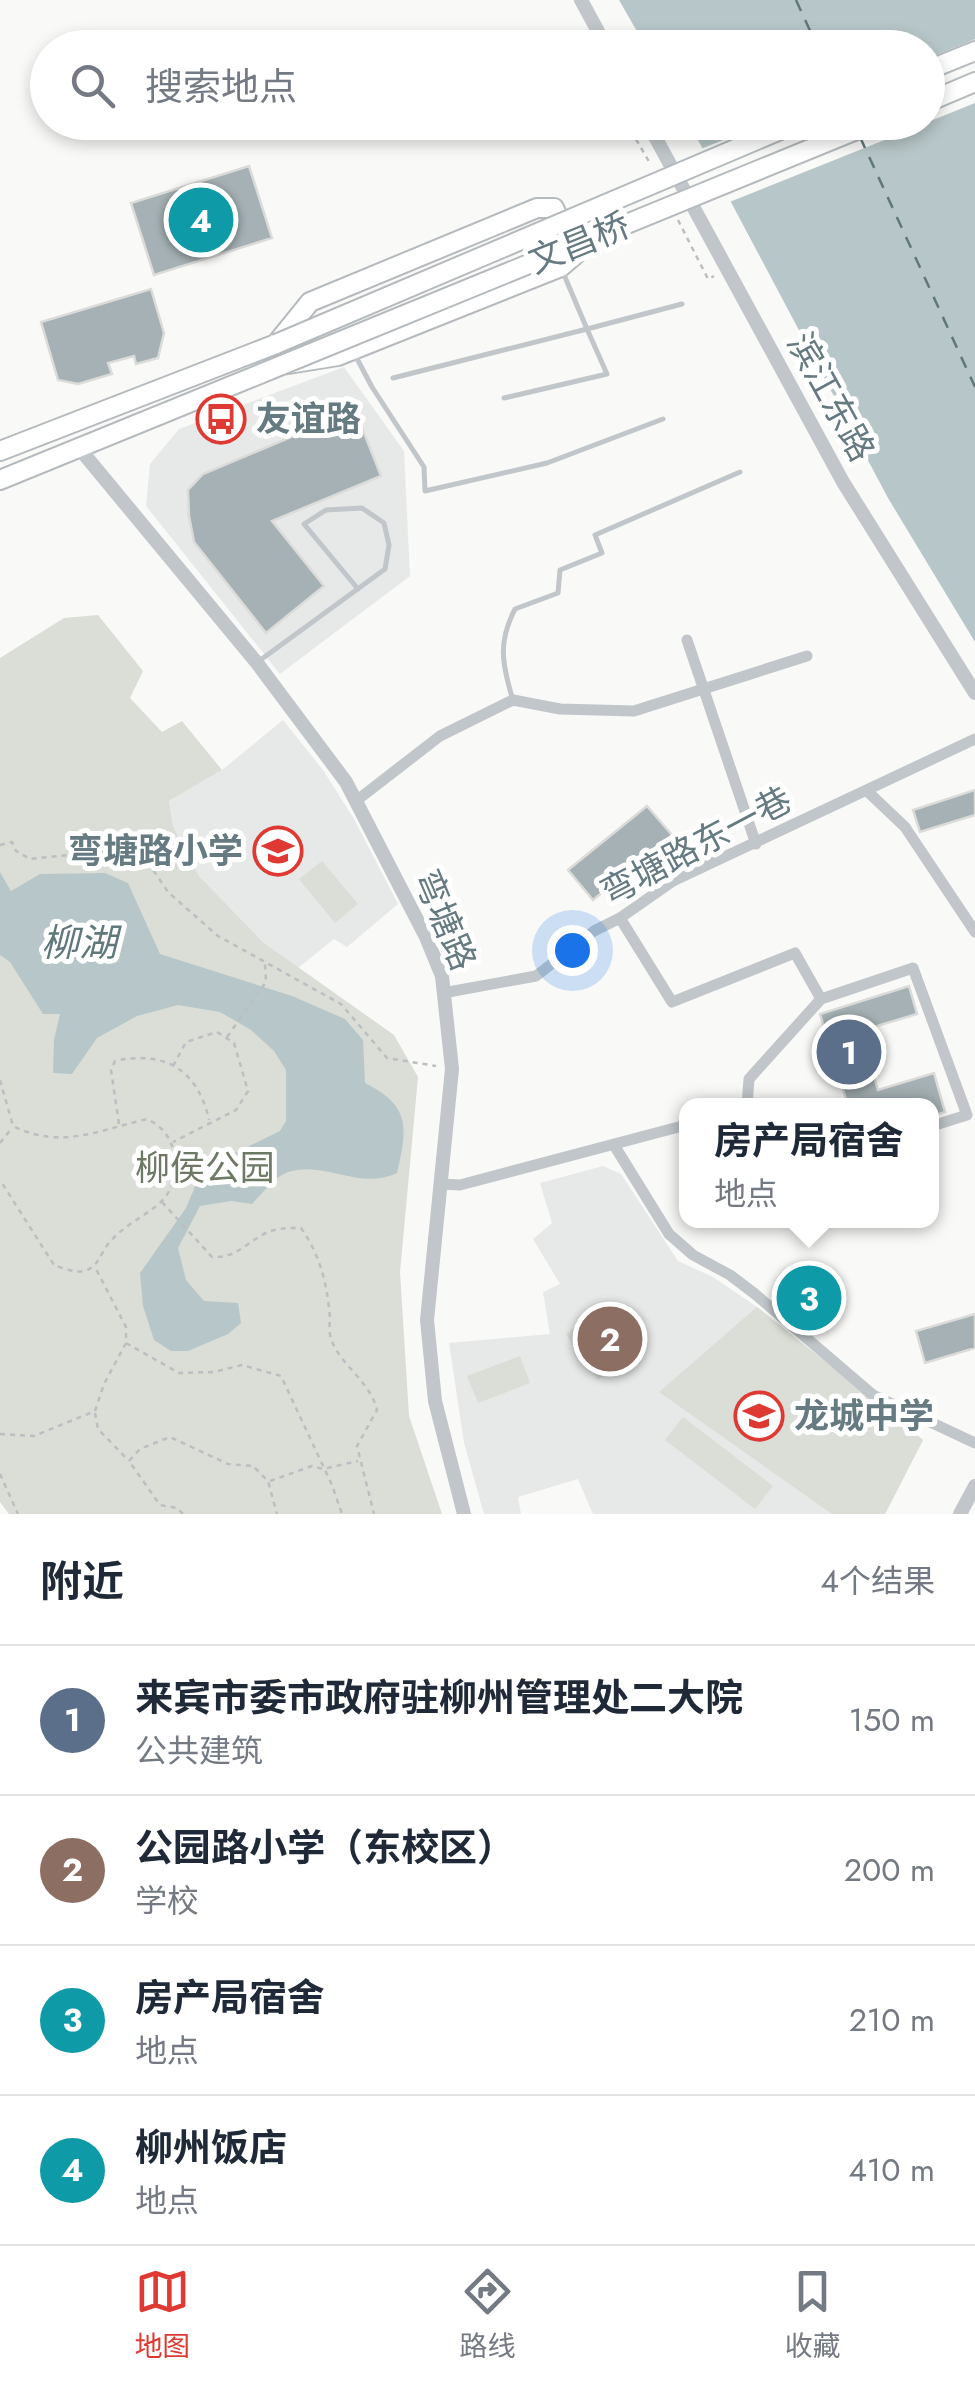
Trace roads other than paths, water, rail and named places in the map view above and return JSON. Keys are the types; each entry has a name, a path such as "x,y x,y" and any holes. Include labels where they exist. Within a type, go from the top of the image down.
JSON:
{"main road":[{"path":"945,63 975,51"},
{"path":"945,95 975,82"},
{"name":"文昌桥","path":"0,451 276,344 756,140"},
{"name":"文昌桥","path":"282,365 832,140"},
{"path":"0,480 282,365 338,356 561,267 576,255 554,208 536,208 310,302 276,344"}],"street":[{"path":"582,0 598,30"},
{"name":"滨江东路","path":"657,140 843,482 975,693"},
{"name":"弯塘路","path":"79,448 256,663 346,782 442,976 452,1069 427,1320 435,1401 464,1514"},
{"path":"687,640 756,844"},
{"path":"356,801 440,736 513,700 560,709 634,711 806,656"},
{"name":"弯塘路东一巷","path":"444,993 536,976 594,931 673,882 975,739"},
{"path":"866,790 905,827 975,932"},
{"path":"620,918 672,1002 795,952 822,999"},
{"path":"748,1098 749,1078 822,999 913,968 967,1115 939,1124"},
{"path":"440,1184 460,1184 679,1127"},
{"path":"614,1145 669,1234 694,1255 730,1275 874,1395 975,1443"},
{"path":"960,1514 975,1486"}],"lane":[{"path":"504,398 607,374 561,267"},
{"path":"393,378 682,304"},
{"path":"353,350 424,467 425,491 547,462 664,420"},
{"path":"513,700 503,666 504,630 514,610 558,593 560,570 602,553 595,536 740,472"},
{"path":"256,663 385,569 390,545 384,523 362,508 326,510 304,524 358,588"}],"water":[{"path":"619,0 975,0 975,642 888,498 698,140 945,140 945,30 636,30"},
{"name":"柳湖","path":"0,872 11,891 40,874 105,873 128,883 160,954 292,996 345,1019 363,1040 365,1083 398,1109 404,1130 397,1173 369,1179 302,1169 278,1177 252,1204 231,1201 200,1206 178,1248 186,1280 204,1301 238,1303 241,1323 228,1334 188,1351 171,1351 154,1340 143,1306 140,1273 211,1165 280,1131 286,1121 286,1070 274,1051 251,1030 220,1012 178,1005 137,1016 97,1038 72,1074 53,1073 60,1014 43,1014 10,962 0,955"}],"place":[{"name":"柳州饭店","path":"201,220"},
{"name":"友谊路","path":"221,419"},
{"name":"弯塘路小学","path":"278,851"},
{"name":"来宾市委市政府驻柳州管理处二大院","path":"849,1052"},
{"name":"房产局宿舍","path":"809,1298"},
{"name":"公园路小学（东校区）","path":"610,1339"},
{"name":"龙城中学","path":"759,1416"}],"park label":[{"name":"柳侯公园","path":"205,1168"}]}
